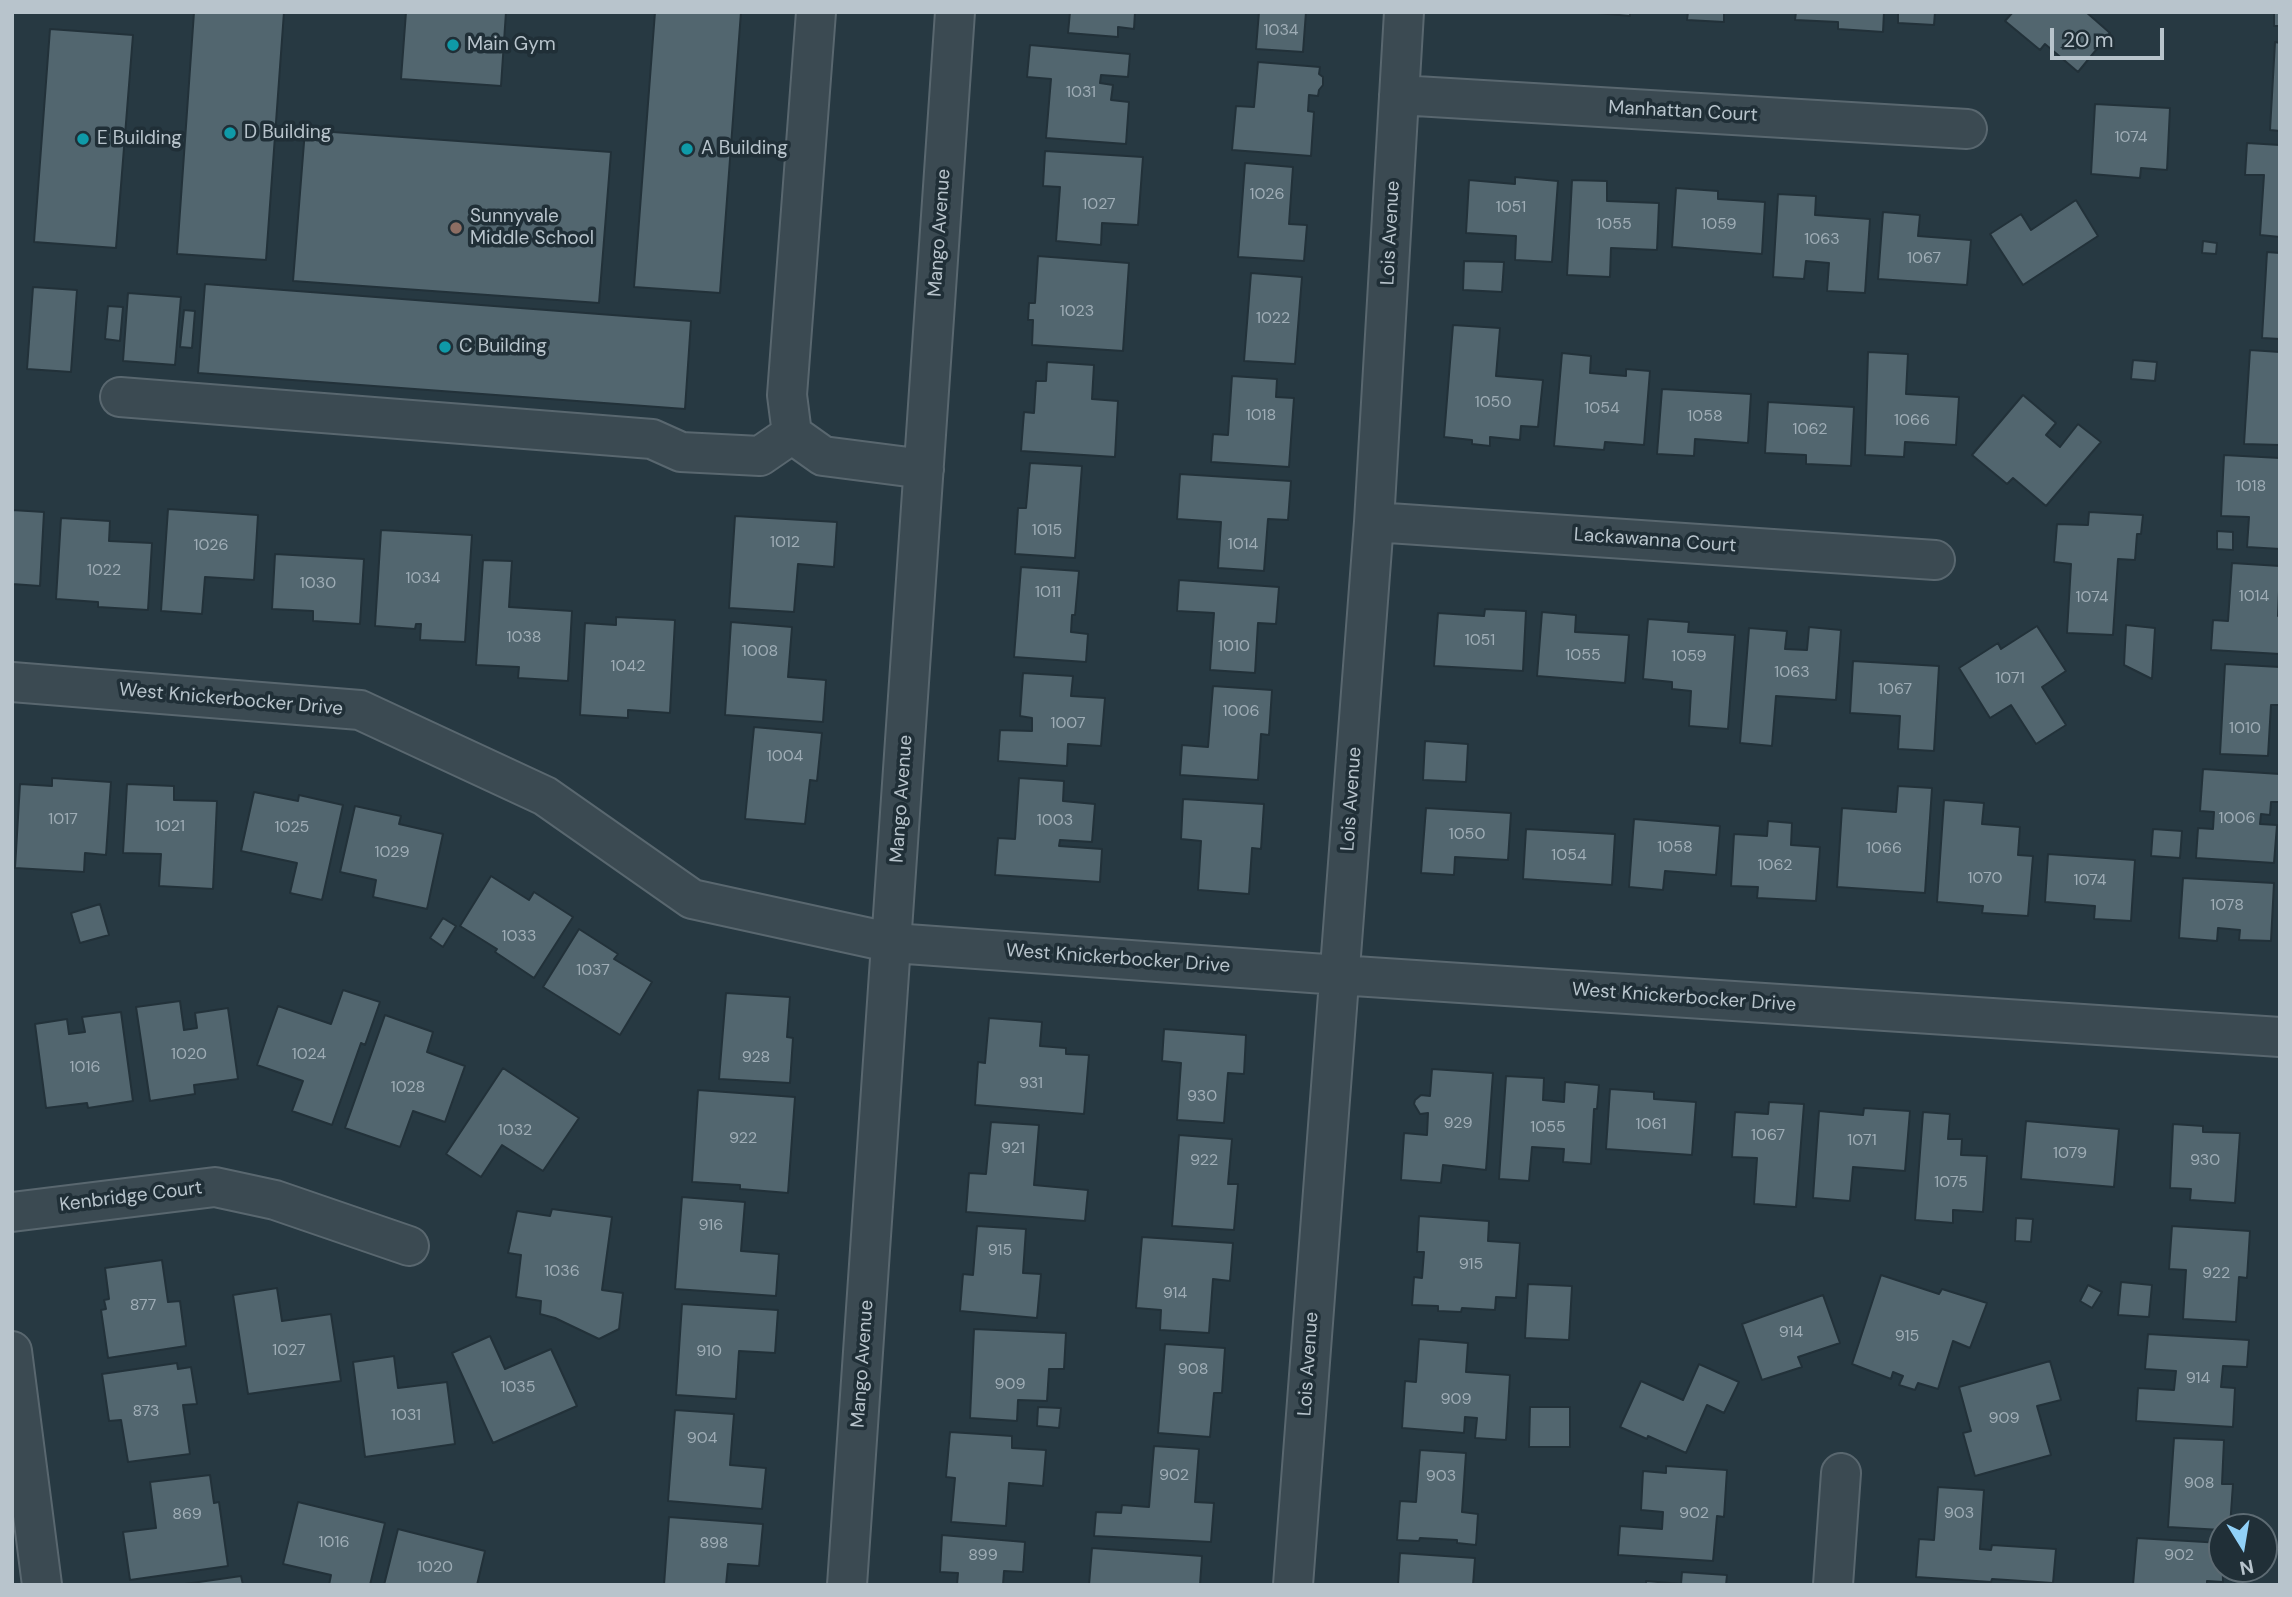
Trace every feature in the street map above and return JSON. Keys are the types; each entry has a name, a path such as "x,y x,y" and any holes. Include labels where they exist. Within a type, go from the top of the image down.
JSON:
{"street":[{"path":"816,12 787,396 792,434 823,456 924,469"},
{"name":"Mango Avenue","path":"847,1585 955,12"},
{"name":"Lois Avenue","path":"1293,1585 1374,522 1404,12"},
{"name":"Manhattan Court","path":"1399,95 1966,129"},
{"path":"120,397 652,439 681,452 760,456 792,434"},
{"name":"Lackawanna Court","path":"1374,522 1935,560"},
{"name":"West Knickerbocker Drive","path":"12,682 360,710 545,796 692,899 892,943 2280,1037"},
{"name":"Kenbridge Court","path":"12,1212 215,1187 275,1200 409,1246"},
{"path":"12,1351 42,1585"},
{"path":"1833,1585 1841,1473"}],"building":[{"name":"D Building","path":"194,12 284,12 266,260 177,254"},
{"name":"Main Gym","path":"406,12 506,12 501,86 401,79"},
{"name":"A Building","path":"655,12 741,12 720,293 634,287"},
{"path":"1070,12 1135,12 1134,29 1118,27 1118,37 1068,33"},
{"path":"1259,12 1306,12 1303,52 1256,49"},
{"path":"1587,12 1630,12 1630,16"},
{"path":"1688,12 1724,12 1724,22 1687,20"},
{"path":"1796,12 1884,12 1883,32 1838,29 1838,22 1795,20"},
{"path":"1898,12 1935,12 1934,25 1898,23"},
{"path":"2013,12 2086,12 2110,33 2078,72 2045,44 2040,50 2005,21"},
{"path":"2274,12 2280,12 2280,26 2274,26"},
{"name":"E Building","path":"50,29 133,35 116,248 34,242"},
{"path":"2275,42 2280,43 2280,131 2270,130"},
{"path":"1030,45 1130,54 1128,77 1101,75 1100,83 1113,85 1111,100 1129,102 1126,144 1046,138 1051,79 1027,77"},
{"path":"1258,62 1320,67 1319,74 1323,77 1323,85 1318,96 1309,95 1308,111 1314,112 1311,156 1232,150 1236,106 1254,107"},
{"path":"2095,104 2170,108 2167,170 2141,168 2140,178 2091,174"},
{"path":"305,130 611,152 599,303 293,281"},
{"path":"2247,143 2280,145 2280,237 2260,235 2264,175 2245,175"},
{"path":"1045,151 1143,157 1138,225 1102,223 1101,245 1056,241 1060,187 1043,186"},
{"path":"1245,163 1293,167 1289,224 1307,225 1304,261 1238,257"},
{"path":"1515,177 1558,181 1552,262 1515,260 1516,236 1466,233 1469,180 1515,184"},
{"path":"1572,180 1607,181 1607,201 1659,203 1657,250 1611,248 1610,277 1567,275"},
{"path":"1676,188 1718,191 1718,199 1765,202 1762,254 1672,247"},
{"path":"1778,194 1816,196 1815,215 1870,219 1865,293 1827,291 1829,263 1806,261 1804,279 1773,277"},
{"path":"2076,200 2098,236 2023,285 1990,234 2021,214 2031,230"},
{"path":"1883,212 1920,215 1918,236 1971,240 1967,285 1878,279"},
{"path":"2203,241 2217,243 2216,254 2202,253"},
{"path":"2267,252 2280,253 2280,339 2262,338"},
{"path":"1038,256 1129,263 1123,351 1032,345 1033,320 1028,320 1029,303 1035,303"},
{"path":"1464,261 1504,262 1502,292 1463,290"},
{"path":"1251,273 1302,277 1295,364 1244,361"},
{"name":"C Building","path":"205,284 691,321 685,409 198,373"},
{"path":"33,287 77,290 71,372 27,369"},
{"path":"128,293 181,297 175,365 123,361"},
{"path":"108,306 123,307 120,341 105,339"},
{"path":"184,310 195,311 192,348 180,347"},
{"path":"1453,325 1500,328 1496,376 1543,380 1538,427 1521,426 1520,440 1490,437 1490,446 1472,444 1472,440 1444,437"},
{"path":"2250,350 2280,352 2280,445 2244,444"},
{"path":"1868,352 1908,354 1906,394 1959,397 1956,445 1905,442 1904,457 1865,455"},
{"path":"1562,353 1591,356 1590,373 1626,376 1626,369 1650,371 1644,445 1605,442 1604,450 1554,446"},
{"path":"2133,360 2157,362 2155,381 2131,379"},
{"path":"1047,362 1094,365 1092,399 1118,401 1115,457 1021,451 1024,412 1034,413 1036,381 1046,381"},
{"path":"1232,376 1277,379 1276,397 1294,398 1289,467 1211,462 1213,434 1228,435"},
{"path":"1662,389 1751,394 1748,443 1695,439 1694,456 1657,454"},
{"path":"2023,395 2056,423 2046,435 2060,447 2078,424 2101,442 2046,506 2013,478 2007,484 1972,455"},
{"path":"1768,402 1854,407 1851,466 1806,464 1806,455 1765,453"},
{"path":"2224,455 2280,458 2280,549 2247,547 2249,517 2221,516"},
{"path":"1030,463 1082,466 1075,558 1015,554 1018,508 1026,508"},
{"path":"1180,474 1291,481 1288,520 1268,519 1264,571 1218,568 1221,522 1177,519"},
{"path":"168,509 258,515 254,580 205,577 202,614 161,611"},
{"path":"12,510 44,512 40,586 12,584"},
{"path":"2089,512 2143,515 2141,534 2137,534 2135,560 2118,559 2113,635 2067,633 2071,564 2054,562 2057,524 2088,525"},
{"path":"735,516 837,522 834,567 798,564 794,612 729,608"},
{"path":"61,518 110,521 109,541 152,543 148,610 98,607 98,602 56,599"},
{"path":"381,530 472,535 465,642 420,640 421,624 416,624 415,629 375,626"},
{"path":"2217,531 2233,532 2233,550 2217,549"},
{"path":"275,554 364,559 360,624 313,621 313,611 272,609"},
{"path":"483,560 512,561 509,607 572,611 568,681 518,678 519,667 476,665"},
{"path":"2232,563 2280,566 2280,654 2211,650 2213,620 2228,621"},
{"path":"1021,567 1079,571 1071,632 1088,634 1086,662 1014,657"},
{"path":"1179,580 1279,587 1276,624 1258,623 1255,673 1210,670 1214,613 1177,611"},
{"path":"1485,609 1526,611 1523,671 1434,666 1438,613 1484,616"},
{"path":"1542,612 1576,615 1575,632 1629,635 1625,683 1537,676"},
{"path":"616,617 675,620 670,713 628,710 628,718 580,715 585,623 616,625"},
{"path":"1648,619 1689,622 1688,632 1735,635 1728,729 1689,726 1691,691 1672,689 1672,682 1643,679"},
{"path":"731,622 792,627 788,677 826,680 823,722 725,715"},
{"path":"2126,625 2155,628 2152,679 2124,665"},
{"path":"2037,626 2066,671 2042,687 2066,725 2036,744 2011,705 1990,718 1959,668 1998,643 2001,649"},
{"path":"1809,627 1841,630 1836,700 1776,696 1772,746 1740,743 1749,628 1787,631 1785,649 1807,650"},
{"path":"1853,661 1939,666 1934,751 1898,749 1900,716 1850,713"},
{"path":"2225,664 2280,667 2280,705 2271,705 2268,756 2220,754"},
{"path":"1023,673 1073,676 1071,696 1105,698 1101,746 1068,744 1067,766 998,761 1000,730 1032,731 1032,718 1020,716"},
{"path":"1213,686 1272,690 1269,735 1261,734 1258,780 1180,775 1182,745 1208,747"},
{"path":"754,727 822,733 817,781 810,780 805,824 745,819"},
{"path":"1425,741 1468,744 1466,782 1423,780"},
{"path":"2203,769 2280,774 2280,802 2271,802 2270,815 2261,814 2260,824 2277,825 2274,863 2196,858 2198,828 2213,829 2214,812 2200,811"},
{"path":"52,778 111,782 106,855 85,853 84,872 15,868 20,784 52,786"},
{"path":"1019,778 1064,781 1063,801 1095,804 1092,842 1060,840 1059,846 1102,849 1100,882 995,875 998,838 1015,839"},
{"path":"127,784 174,786 174,800 217,801 213,889 159,886 161,854 123,853"},
{"path":"1898,786 1932,788 1925,893 1837,887 1842,808 1896,812"},
{"path":"254,792 298,801 299,795 343,805 322,900 290,893 297,863 241,851"},
{"path":"1183,799 1264,804 1261,849 1252,848 1249,894 1198,890 1201,841 1181,839"},
{"path":"1944,800 1984,803 1982,824 2020,827 2018,855 2033,856 2028,916 1982,913 1983,906 1937,902"},
{"path":"355,806 401,816 399,824 443,834 427,909 373,897 376,880 340,872"},
{"path":"1426,808 1511,813 1508,860 1455,857 1454,875 1421,873"},
{"path":"1634,819 1720,826 1716,875 1665,871 1663,890 1629,887"},
{"path":"1768,821 1792,823 1791,845 1820,847 1816,901 1757,898 1758,887 1731,886 1734,834 1767,836"},
{"path":"1526,829 1615,834 1612,885 1523,879"},
{"path":"2153,829 2182,831 2180,858 2151,856"},
{"path":"2048,854 2135,860 2131,921 2094,919 2095,906 2045,902"},
{"path":"491,876 529,900 534,892 573,917 534,978 495,952 497,949 460,926"},
{"path":"2183,878 2274,883 2271,941 2239,940 2240,930 2218,928 2217,941 2179,938"},
{"path":"100,904 109,935 80,943 71,913"},
{"path":"443,918 456,926 443,947 430,938"},
{"path":"579,929 618,954 614,959 652,982 620,1035 543,987"},
{"path":"343,990 380,1002 365,1045 361,1043 332,1125 292,1111 303,1081 257,1065 278,1006 331,1024"},
{"path":"726,993 790,997 787,1037 793,1038 790,1083 719,1079"},
{"path":"180,1001 184,1030 197,1028 195,1013 228,1008 238,1079 194,1085 195,1094 150,1101 136,1007"},
{"path":"121,1012 133,1101 88,1108 87,1103 46,1108 35,1024 67,1019 69,1034 85,1032 82,1017"},
{"path":"385,1015 433,1032 427,1052 465,1066 445,1122 413,1111 400,1147 345,1128"},
{"path":"989,1018 1042,1022 1040,1046 1066,1048 1066,1054 1089,1055 1084,1114 975,1105 978,1062 985,1063"},
{"path":"1164,1029 1246,1035 1244,1074 1228,1073 1224,1123 1177,1120 1181,1063 1162,1061"},
{"path":"503,1068 579,1118 543,1171 502,1145 481,1177 446,1154"},
{"path":"1432,1069 1493,1073 1486,1170 1443,1165 1441,1183 1401,1180 1404,1133 1427,1135 1428,1113 1420,1114 1414,1104 1421,1095 1430,1096"},
{"path":"1506,1076 1544,1078 1543,1100 1564,1102 1565,1082 1599,1085 1597,1109 1594,1109 1591,1164 1563,1162 1564,1149 1532,1147 1529,1181 1499,1179"},
{"path":"1610,1089 1654,1092 1654,1099 1696,1102 1692,1155 1606,1149"},
{"path":"698,1090 795,1097 788,1193 740,1189 740,1185 692,1182"},
{"path":"1769,1102 1804,1104 1796,1207 1754,1204 1757,1158 1732,1157 1735,1112 1768,1114"},
{"path":"1864,1108 1910,1111 1905,1171 1853,1167 1850,1201 1813,1198 1819,1111 1863,1115"},
{"path":"1923,1112 1950,1114 1948,1139 1962,1139 1961,1155 1987,1156 1983,1212 1953,1210 1953,1223 1915,1220"},
{"path":"2026,1121 2119,1129 2114,1187 2021,1179"},
{"path":"991,1122 1039,1125 1034,1185 1088,1190 1085,1221 966,1212 969,1173 986,1174"},
{"path":"2173,1124 2203,1126 2203,1132 2240,1133 2235,1203 2190,1200 2191,1189 2170,1188"},
{"path":"1179,1135 1232,1139 1228,1184 1238,1184 1234,1230 1172,1226"},
{"path":"682,1197 745,1202 741,1251 779,1254 776,1296 675,1289"},
{"path":"552,1209 612,1217 602,1290 623,1293 619,1329 599,1339 555,1318 540,1314 541,1301 516,1297 521,1255 508,1253 517,1211 550,1216"},
{"path":"1419,1216 1489,1221 1488,1241 1520,1243 1516,1298 1496,1297 1495,1310 1462,1308 1461,1312 1438,1311 1438,1306 1412,1305 1414,1277 1422,1278 1424,1252 1417,1252"},
{"path":"2016,1218 2033,1219 2031,1242 2015,1241"},
{"path":"977,1226 1026,1229 1023,1273 1041,1274 1037,1318 960,1311 963,1274 973,1275"},
{"path":"2172,1226 2250,1231 2247,1278 2239,1277 2236,1322 2183,1319 2186,1270 2169,1269"},
{"path":"1142,1237 1233,1243 1230,1281 1213,1279 1209,1333 1160,1330 1161,1310 1136,1308"},
{"path":"162,1260 168,1302 180,1301 186,1346 108,1358 101,1310 106,1309 104,1300 109,1299 105,1268"},
{"path":"1881,1275 1939,1294 1942,1289 1987,1303 1970,1348 1953,1341 1938,1389 1918,1383 1915,1390 1899,1385 1903,1376 1893,1372 1891,1379 1852,1364"},
{"path":"2121,1282 2152,1285 2149,1317 2118,1315"},
{"path":"1528,1284 1572,1286 1569,1340 1525,1338"},
{"path":"2088,1285 2102,1292 2092,1308 2080,1301"},
{"path":"277,1288 282,1321 331,1314 341,1381 248,1394 233,1295"},
{"path":"1823,1295 1840,1343 1798,1357 1802,1367 1762,1380 1742,1324"},
{"path":"682,1304 778,1310 775,1353 739,1351 736,1399 676,1395"},
{"path":"974,1329 1066,1333 1064,1369 1049,1369 1047,1401 1018,1400 1017,1421 970,1418"},
{"path":"2148,1334 2249,1340 2247,1367 2223,1366 2221,1387 2235,1388 2233,1427 2136,1421 2138,1388 2174,1390 2176,1371 2145,1369"},
{"path":"490,1336 505,1369 551,1349 577,1406 493,1443 452,1353"},
{"path":"1419,1339 1468,1343 1466,1372 1510,1375 1506,1440 1475,1438 1477,1418 1465,1417 1464,1433 1402,1428 1405,1381 1416,1382"},
{"path":"1165,1344 1225,1348 1222,1393 1214,1393 1210,1437 1158,1433"},
{"path":"394,1356 398,1388 447,1382 455,1444 365,1457 353,1362"},
{"path":"2050,1361 2061,1400 2037,1406 2051,1455 1975,1476 1963,1433 1971,1431 1959,1387"},
{"path":"177,1363 178,1369 191,1367 197,1404 183,1405 190,1454 128,1462 121,1420 109,1421 102,1374"},
{"path":"1699,1364 1739,1382 1724,1413 1707,1405 1686,1453 1620,1427 1641,1381 1683,1400"},
{"path":"1038,1407 1061,1408 1059,1428 1037,1426"},
{"path":"1530,1407 1570,1407 1570,1447 1529,1447"},
{"path":"675,1410 734,1414 730,1465 766,1468 762,1509 668,1501"},
{"path":"950,1432 1012,1436 1012,1448 1046,1450 1043,1486 1009,1483 1006,1526 951,1522 955,1478 946,1477"},
{"path":"2174,1438 2224,1440 2222,1484 2233,1484 2231,1513 2208,1513 2208,1529 2168,1527"},
{"path":"1154,1446 1199,1449 1195,1502 1214,1503 1211,1542 1094,1536 1096,1512 1121,1513 1122,1505 1149,1507"},
{"path":"1420,1450 1466,1453 1462,1512 1478,1514 1476,1545 1457,1543 1457,1540 1397,1540 1400,1501 1416,1502"},
{"path":"1666,1466 1727,1470 1724,1517 1717,1516 1713,1561 1618,1555 1620,1526 1662,1529 1663,1512 1641,1510 1643,1471 1666,1473"},
{"path":"210,1475 214,1503 219,1502 228,1566 130,1580 123,1532 156,1528 150,1482"},
{"path":"1938,1487 1984,1490 1980,1549 1991,1550 1992,1545 2056,1549 2053,1583 1916,1577 1919,1539 1934,1540"},
{"path":"298,1502 385,1523 370,1585 329,1585 331,1575 283,1564"},
{"path":"669,1517 763,1524 759,1566 728,1564 726,1585 664,1585"},
{"path":"398,1529 485,1551 477,1585 384,1585"},
{"path":"942,1535 1025,1542 1023,1572 1004,1571 1003,1585 957,1585 958,1573 940,1572"},
{"path":"2137,1538 2208,1542 2207,1585 2133,1585"},
{"path":"1092,1548 1202,1556 1200,1585 1089,1585"},
{"path":"1400,1553 1475,1558 1473,1585 1398,1585"},
{"path":"1682,1572 1727,1575 1726,1585 1646,1585 1646,1581 1681,1584"},
{"path":"241,1576 243,1585 178,1585"}],"place":[{"name":"Main Gym","path":"453,45"},
{"name":"D Building","path":"230,133"},
{"name":"E Building","path":"83,139"},
{"name":"A Building","path":"687,149"},
{"name":"Sunnyvale Middle School","path":"456,228"},
{"name":"C Building","path":"445,347"}]}
